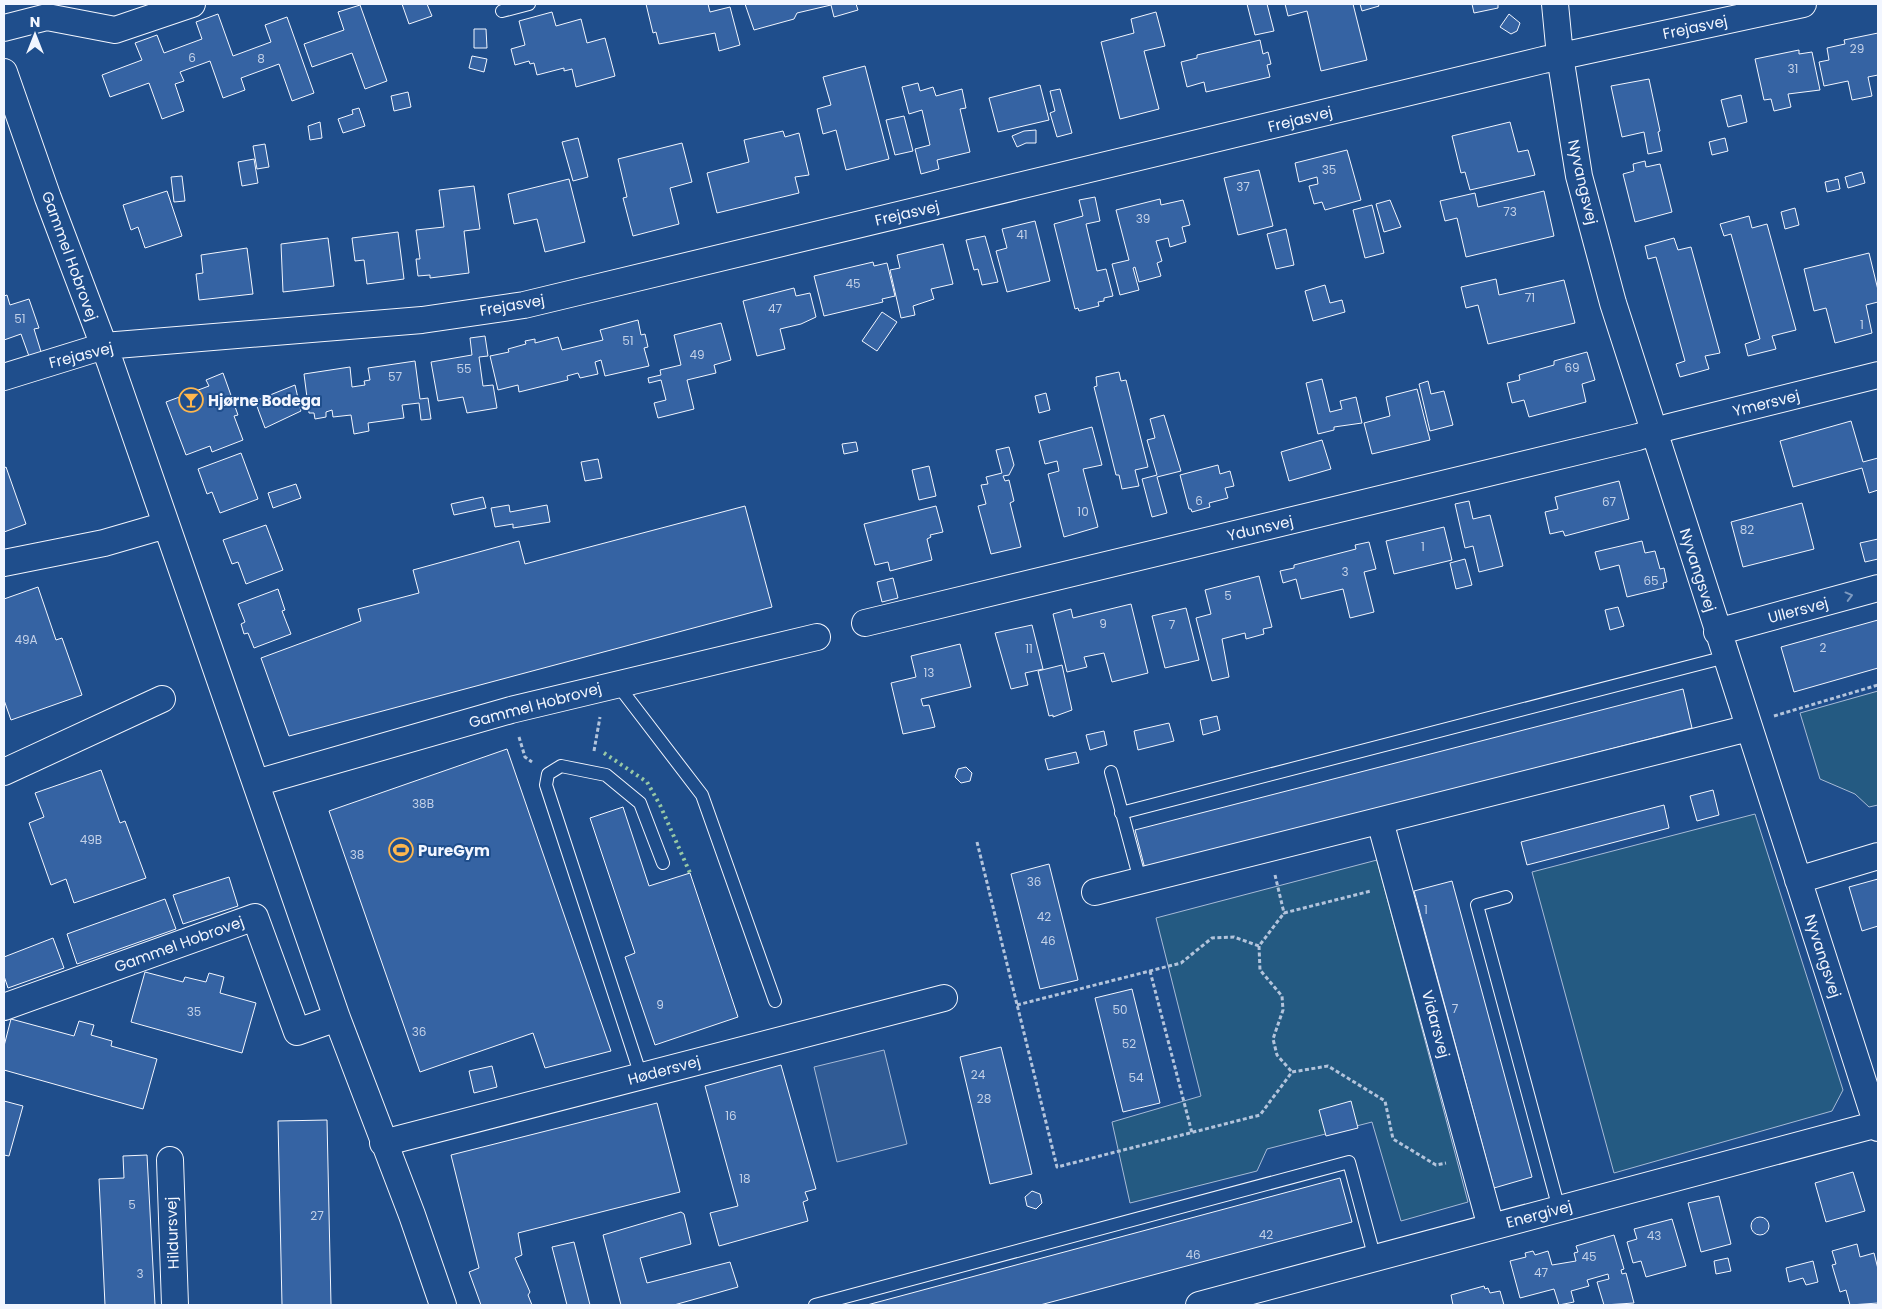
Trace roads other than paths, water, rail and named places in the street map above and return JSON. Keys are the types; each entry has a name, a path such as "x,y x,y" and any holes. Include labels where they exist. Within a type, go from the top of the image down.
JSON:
{"street":[{"path":"4,28 47,17 115,30 192,4"},
{"name":"Nyvangsvej","path":"1556,4 1560,56 1579,176 1613,303 1717,632 1878,1125"},
{"name":"Frejasvej","path":"4,378 104,346 422,320 524,305 1560,56 1803,4"},
{"name":"Gammel Hobrovej","path":"4,72 48,198 104,346 337,1018 412,1215 442,1305"},
{"name":"Ymersvej","path":"1654,432 1878,375"},
{"name":"Ydunsvej","path":"865,623 1654,432"},
{"path":"4,563 104,543 166,524"},
{"name":"Ullersvej","path":"1717,632 1878,588"},
{"name":"Gammel Hobrovej","path":"256,783 511,710 817,637"},
{"path":"4,772 162,699"},
{"path":"1095,892 1749,728"},
{"name":"Vidarsvej","path":"1380,821 1492,1227"},
{"path":"1798,880 1878,856"},
{"name":"Gammel Hobrovej","path":"4,1007 255,917 297,1032 337,1018"},
{"name":"Hødersvej","path":"383,1143 944,998"},
{"name":"Energivej","path":"1199,1305 1878,1125"},
{"name":"Hildursvej","path":"170,1160 175,1305"}],"lane":[{"path":"502,11 529,4"},
{"path":"1121,813 1726,657"},
{"path":"611,686 702,795 775,1001"},
{"path":"641,1076 546,785 548,774 561,766 606,775 640,803 663,863"},
{"path":"1111,772 1140,880"},
{"path":"1506,897 1477,905 1559,1209"},
{"path":"815,1305 1349,1162 1375,1258"}],"place":[{"name":"Hjørne Bodega","path":"191,400"},
{"name":"PureGym","path":"401,850"}]}
